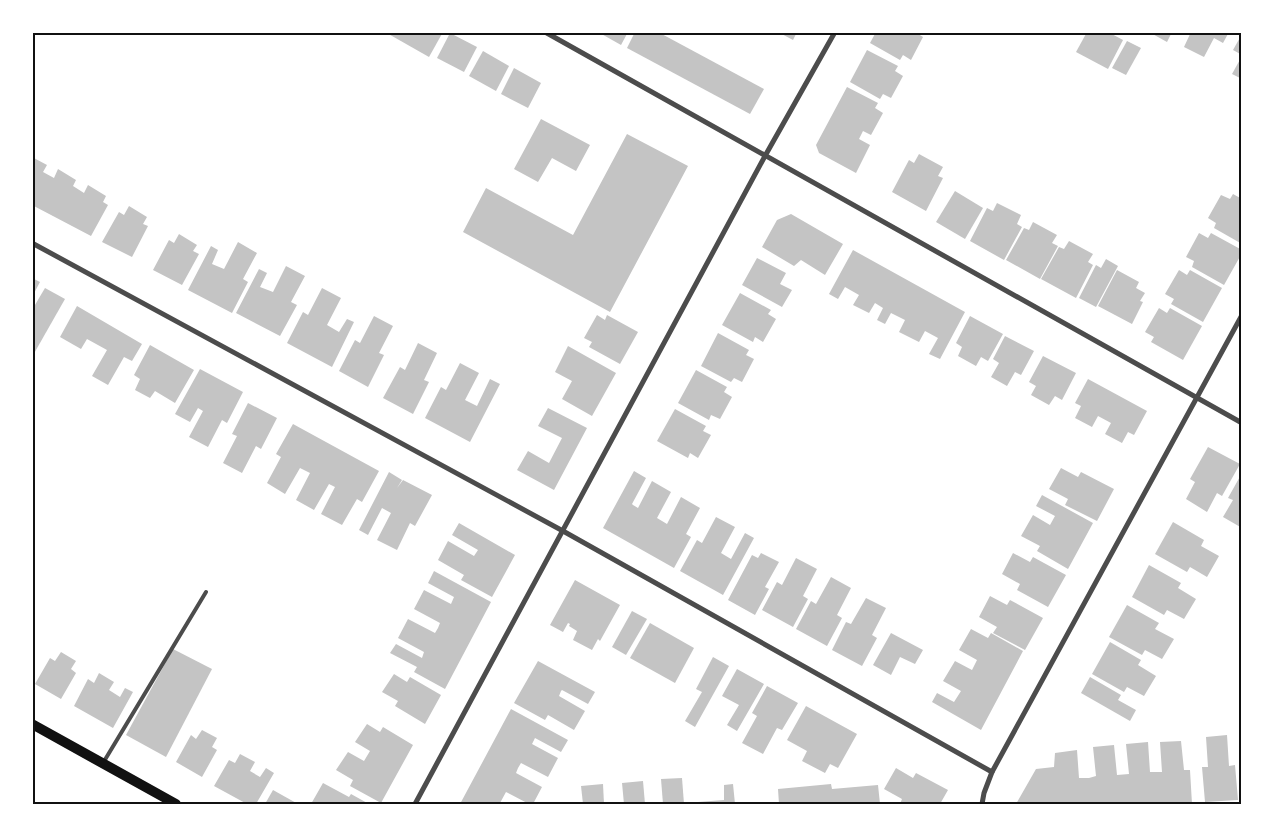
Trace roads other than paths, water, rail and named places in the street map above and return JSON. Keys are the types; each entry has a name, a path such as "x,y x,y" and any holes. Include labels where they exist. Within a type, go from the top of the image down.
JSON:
{"main road":[{"path":"32,724 176,804"}],"street":[{"path":"545,32 1242,423"},
{"path":"415,804 765,156 835,32"},
{"path":"32,243 563,531 992,772"},
{"path":"982,804 992,772 1242,315"}],"lane":[{"path":"103,764 206,592"}]}
